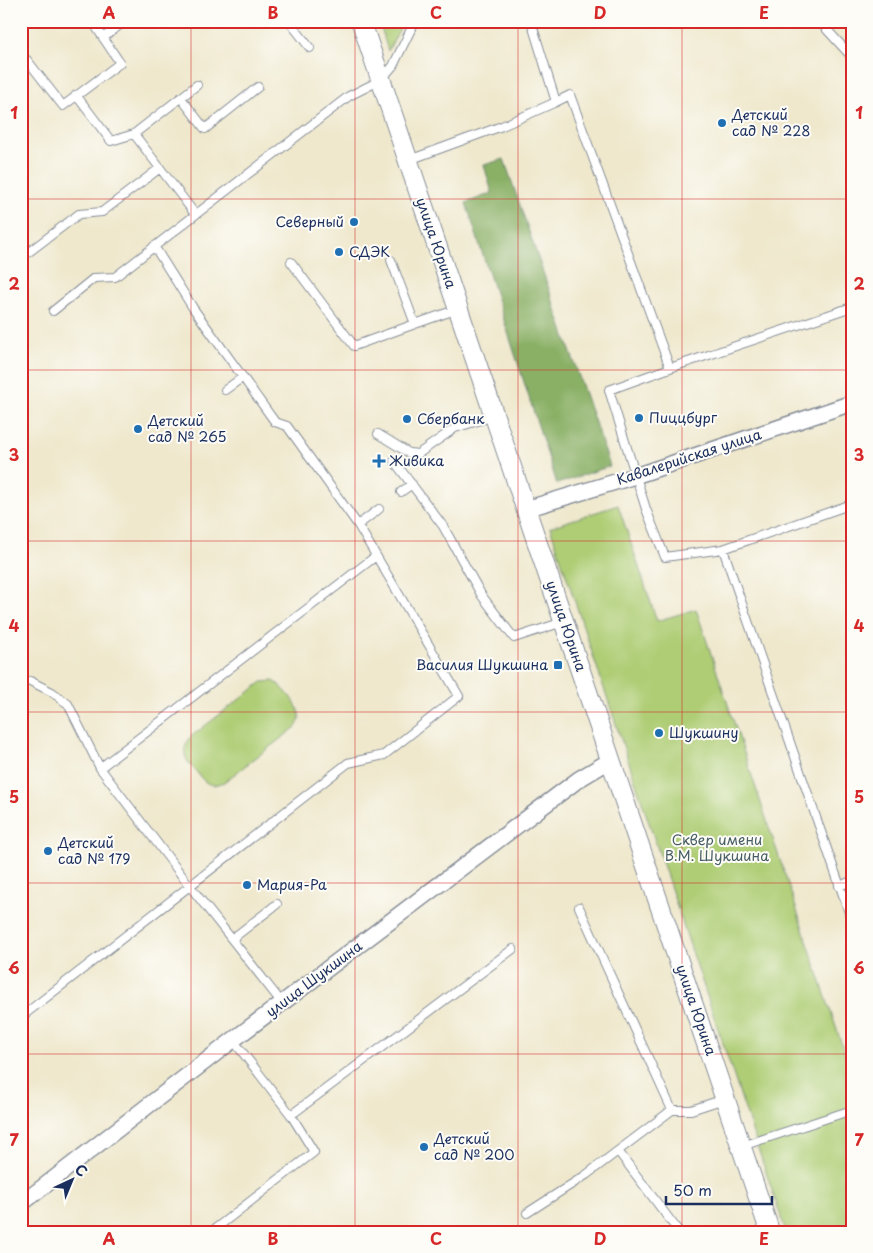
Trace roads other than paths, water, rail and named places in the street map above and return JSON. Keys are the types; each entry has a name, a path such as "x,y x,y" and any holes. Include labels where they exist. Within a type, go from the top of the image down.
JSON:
{"street":[{"name":"улица Юрина","path":"361,21 770,1232"},
{"name":"Кавалерийская улица","path":"526,508 635,476 852,403"},
{"name":"улица Шукшина","path":"21,1204 233,1040 579,778 611,760"}],"lane":[{"path":"21,64 27,60 63,106 120,64 92,21"},
{"path":"103,38 125,21"},
{"path":"289,21 310,48"},
{"path":"53,311 94,278 115,277 349,96 381,80 393,66 415,21"},
{"path":"531,21 556,102"},
{"path":"819,21 852,57"},
{"path":"76,95 111,141 134,134 197,86"},
{"path":"181,98 205,129 258,87"},
{"path":"408,160 502,126 570,95 670,368"},
{"path":"134,134 196,214"},
{"path":"21,258 79,214 102,212 160,168"},
{"path":"21,1017 348,763 384,755 459,696 358,525 287,426 275,422 193,308 154,246"},
{"path":"391,260 415,324"},
{"path":"291,262 354,346 458,309"},
{"path":"852,307 609,390 635,476 665,558 723,549 852,504"},
{"path":"226,390 243,377"},
{"path":"378,434 409,454 418,454 455,428 494,416"},
{"path":"394,461 443,526 482,596 514,638 564,622"},
{"path":"402,492 412,484"},
{"path":"358,525 379,509"},
{"path":"723,549 852,921"},
{"path":"100,768 376,556"},
{"path":"30,681 52,692 68,704 100,768 282,1003"},
{"path":"840,886 852,882"},
{"path":"232,939 277,904"},
{"path":"580,907 672,1110"},
{"path":"291,1115 513,949"},
{"path":"211,1232 314,1152 291,1115 233,1040"},
{"path":"527,1213 586,1174 672,1110 691,1110 726,1099"},
{"path":"741,1146 852,1110"},
{"path":"618,1151 679,1232"}],"place":[{"name":"Детский сад № 228","path":"722,123"},
{"name":"Северный","path":"354,222"},
{"name":"СДЭК","path":"339,252"},
{"name":"Пиццбург","path":"639,418"},
{"name":"Сбербанк","path":"407,419"},
{"name":"Детский сад № 265","path":"138,429"},
{"name":"Живика","path":"379,461"},
{"name":"Василия Шукшина","path":"558,665"},
{"name":"Шукшину","path":"659,733"},
{"name":"Детский сад № 179","path":"48,851"},
{"name":"Мария-Ра","path":"247,885"},
{"name":"Детский сад № 200","path":"424,1147"}],"park label":[{"name":"Сквер имени В.М. Шукшина","path":"717,848"}]}
